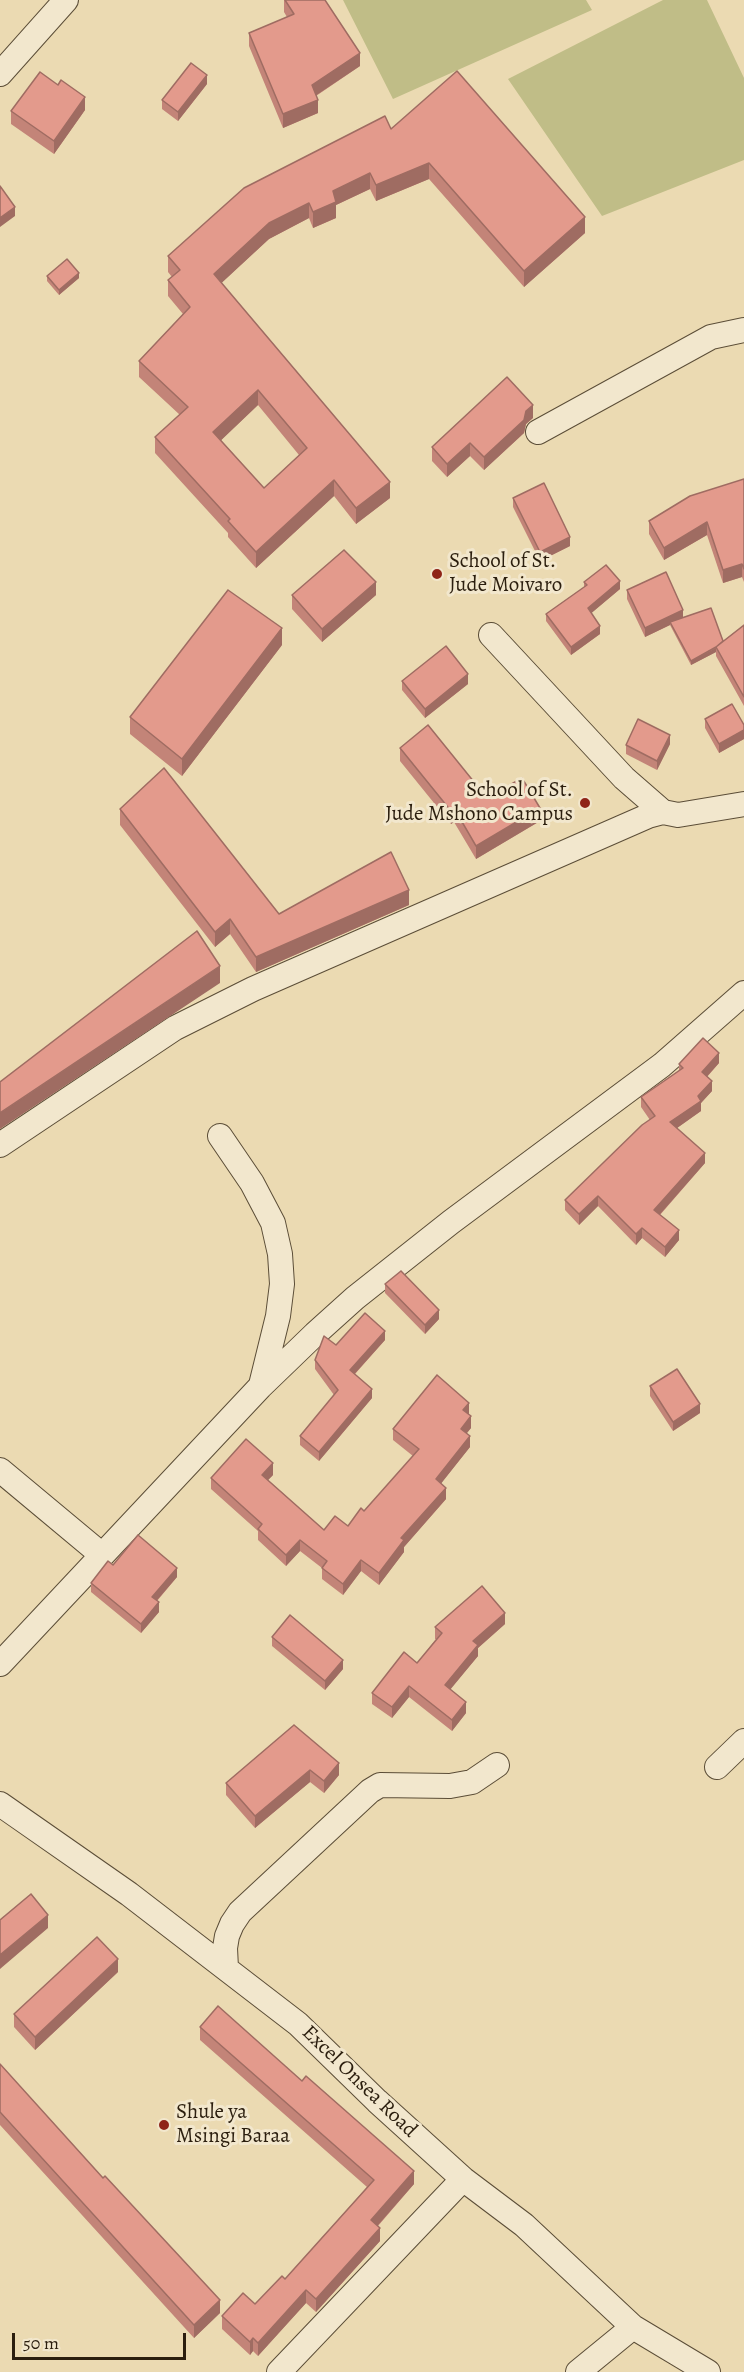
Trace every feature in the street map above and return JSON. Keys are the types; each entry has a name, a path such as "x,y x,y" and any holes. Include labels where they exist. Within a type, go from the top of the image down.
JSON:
{"street":[{"path":"0,74 66,0"},
{"path":"538,432 711,337 744,330"},
{"path":"490,635 624,778 663,812"},
{"path":"0,1145 176,1028 253,989 648,816 663,812 678,815 744,804"},
{"path":"0,1664 260,1387 355,1298 518,1171 653,1072 744,993"},
{"path":"220,1136 252,1183 273,1223 280,1254 282,1284 278,1316 260,1387"},
{"path":"0,1470 102,1555"},
{"path":"717,1767 744,1741"},
{"path":"226,1968 227,1936 240,1912 370,1791 380,1785 450,1786 472,1782 497,1765"},
{"name":"Excel Onsea Road","path":"0,1804 111,1881 298,2024 377,2101 463,2179 524,2225 633,2327 708,2372"},
{"path":"279,2372 463,2179"},
{"path":"578,2372 633,2327"}],"shaded area":[{"path":"343,0 586,0 592,10 393,99"},
{"path":"663,0 707,0 744,78 744,160 602,216 508,79"}],"building":[{"path":"285,0 325,0 360,53 312,85 318,100 283,114 249,33 294,14"},
{"path":"191,63 207,75 178,112 162,100"},
{"path":"457,71 585,217 524,271 429,163 376,185 370,173 333,191 336,202 313,212 309,203 269,223 214,274 390,482 356,508 334,480 256,552 228,521 230,519 155,437 188,407 139,361 190,307 168,280 180,270 168,256 244,188 385,116 391,129","holes":["258,390 307,448 264,488 213,432"]},
{"path":"40,72 58,85 61,80 85,97 54,141 11,111"},
{"path":"0,186 15,207 0,218"},
{"path":"67,259 79,273 59,290 47,276"},
{"path":"507,377 533,405 526,411 524,420 484,457 470,443 447,464 432,447"},
{"path":"744,479 744,569 742,564 723,570 707,522 664,548 649,521 690,496"},
{"path":"544,483 570,537 540,552 513,498"},
{"path":"344,550 376,582 322,629 292,595"},
{"path":"606,565 620,581 588,608 600,626 571,647 546,614 587,585 584,582"},
{"path":"666,572 683,610 645,628 627,590"},
{"path":"228,590 282,628 182,759 130,717"},
{"path":"711,608 723,641 691,661 670,622"},
{"path":"744,625 744,697 716,647"},
{"path":"446,646 468,674 425,709 402,681"},
{"path":"732,704 744,725 744,730 719,744 705,719"},
{"path":"638,719 670,735 657,761 626,745"},
{"path":"428,725 487,798 522,778 540,808 476,846 454,808 451,811 400,748"},
{"path":"164,768 279,914 391,852 409,890 256,957 230,919 215,932 120,809"},
{"path":"197,931 220,966 0,1113 0,1082"},
{"path":"703,1038 719,1053 702,1072 712,1081 698,1096 701,1101 670,1122 705,1153 654,1210 679,1230 665,1247 642,1228 636,1234 598,1196 579,1214 565,1200 642,1125 655,1116 641,1097 683,1068 679,1064"},
{"path":"401,1271 439,1310 425,1325 385,1284"},
{"path":"365,1313 385,1331 350,1370 372,1389 319,1452 300,1436 338,1390 315,1360 324,1336 336,1345"},
{"path":"677,1369 700,1404 673,1422 650,1386"},
{"path":"437,1375 469,1403 463,1410 471,1416 461,1429 470,1436 436,1479 446,1488 401,1538 404,1540 379,1573 361,1560 343,1584 322,1568 327,1561 300,1540 286,1555 258,1529 262,1524 211,1478 246,1439 273,1463 262,1475 324,1530 335,1516 348,1526 361,1508 364,1511 419,1449 393,1429"},
{"path":"138,1535 177,1568 152,1597 159,1602 141,1624 91,1583 108,1561 113,1565"},
{"path":"482,1586 505,1613 473,1641 478,1645 445,1685 466,1702 452,1720 409,1686 392,1707 372,1693 404,1652 417,1663 442,1633 435,1627"},
{"path":"290,1615 343,1660 325,1681 272,1637"},
{"path":"294,1725 339,1763 324,1781 310,1770 255,1816 226,1783"},
{"path":"31,1894 48,1915 0,1955 0,1920"},
{"path":"97,1937 118,1959 35,2037 14,2014"},
{"path":"218,2006 302,2081 306,2076 414,2171 371,2220 380,2228 316,2299 306,2290 258,2343 253,2338 250,2342 222,2316 243,2293 255,2304 282,2276 285,2279 374,2180 200,2027"},
{"path":"0,2064 103,2178 105,2176 220,2300 194,2325 0,2112"}],"place":[{"name":"School of St. Jude Moivaro","path":"437,574"},
{"name":"School of St. Jude Mshono Campus","path":"585,803"},
{"name":"Shule ya Msingi Baraa","path":"164,2125"}]}
